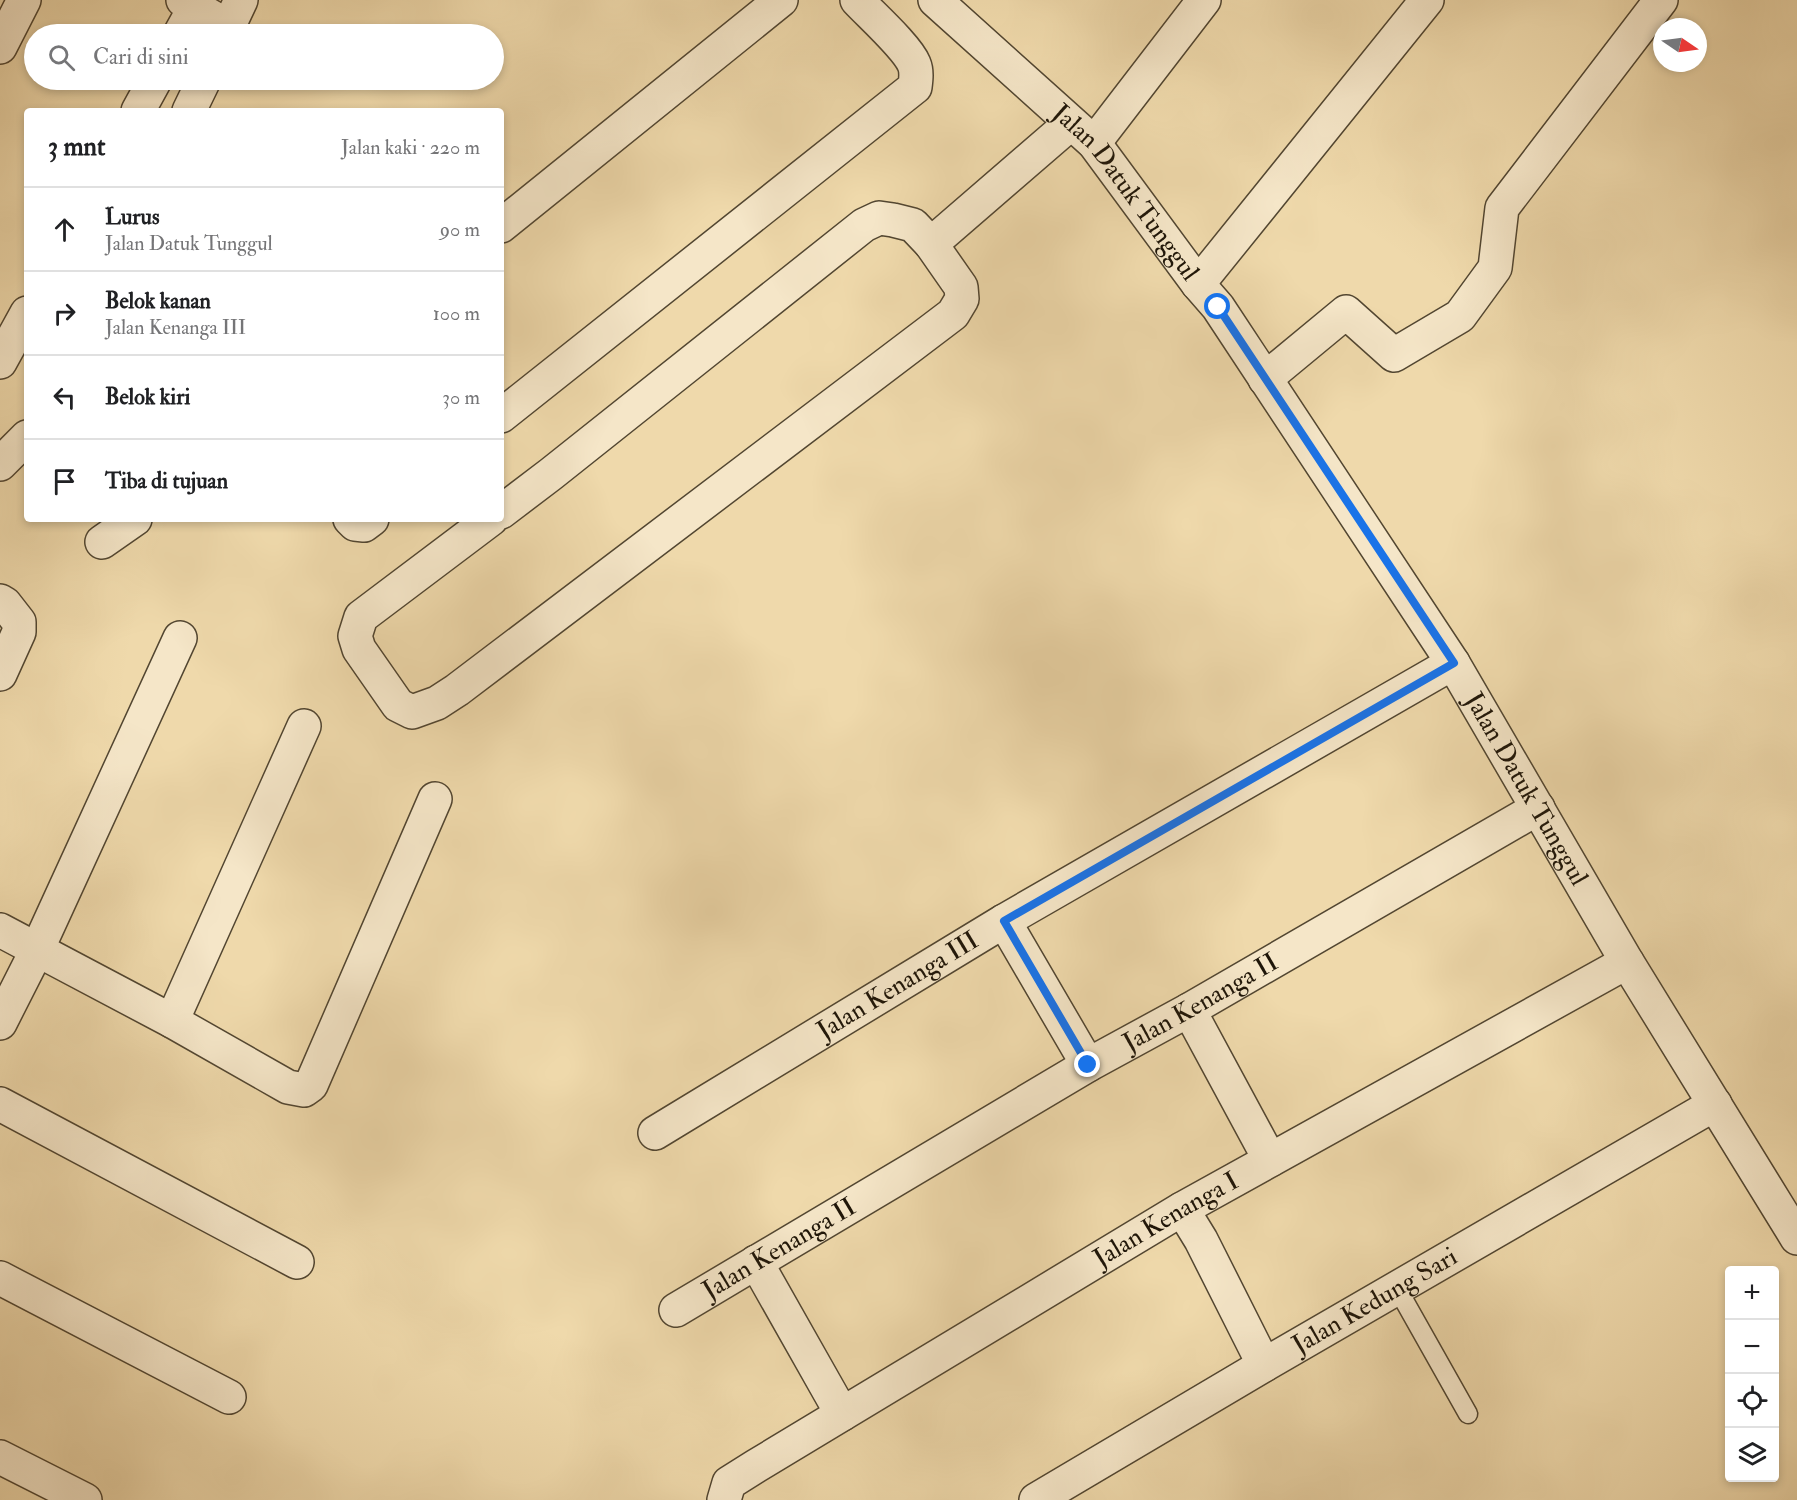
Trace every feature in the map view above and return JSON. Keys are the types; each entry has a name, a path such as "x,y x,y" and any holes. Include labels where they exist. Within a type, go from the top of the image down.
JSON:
{"street":[{"path":"0,47 24,0"},
{"path":"504,224 781,0"},
{"path":"504,414 915,87 917,76 915,65 909,54 857,0"},
{"name":"Jalan Datuk Tunggul","path":"935,0 1083,133 1218,307 1454,663 1627,962 1797,1238"},
{"path":"930,244 1083,133 1204,0"},
{"path":"1198,284 1427,0"},
{"path":"1265,379 1346,312 1394,355 1460,316 1495,268 1502,208 1661,0"},
{"path":"186,14 232,20"},
{"path":"140,108 150,90"},
{"path":"190,108 199,90"},
{"path":"487,522 361,616 355,636 359,649 398,705 412,712 437,703 457,690 953,314 962,299 961,287 930,244 913,225 879,218 864,225 504,510"},
{"path":"0,362 24,318"},
{"path":"0,464 24,440"},
{"path":"102,542 131,522"},
{"path":"353,522 364,525 368,522"},
{"path":"0,601 19,622 19,632 0,674"},
{"path":"0,1023 37,950 180,638"},
{"name":"Jalan Kenanga III","path":"655,1133 1004,921 1454,663"},
{"path":"172,1021 304,726"},
{"path":"0,930 172,1021 288,1087 304,1090 312,1085 435,799"},
{"name":"Jalan Kenanga II","path":"676,1310 1088,1065 1189,1010 1538,808"},
{"path":"1004,921 1088,1065"},
{"name":"Jalan Kenanga I","path":"724,1500 729,1483 1182,1209 1627,962"},
{"path":"1189,1010 1270,1160"},
{"path":"0,1104 297,1262"},
{"name":"Jalan Kedung Sari","path":"1036,1500 1715,1104"},
{"path":"1182,1209 1201,1240 1264,1365"},
{"path":"756,1262 842,1413"},
{"path":"0,1278 229,1397"},
{"path":"0,1457 85,1500"}],"lane":[{"path":"1397,1288 1468,1414"}],"route":[{"path":"1088,1065 1004,921 1454,663 1218,307"}]}
